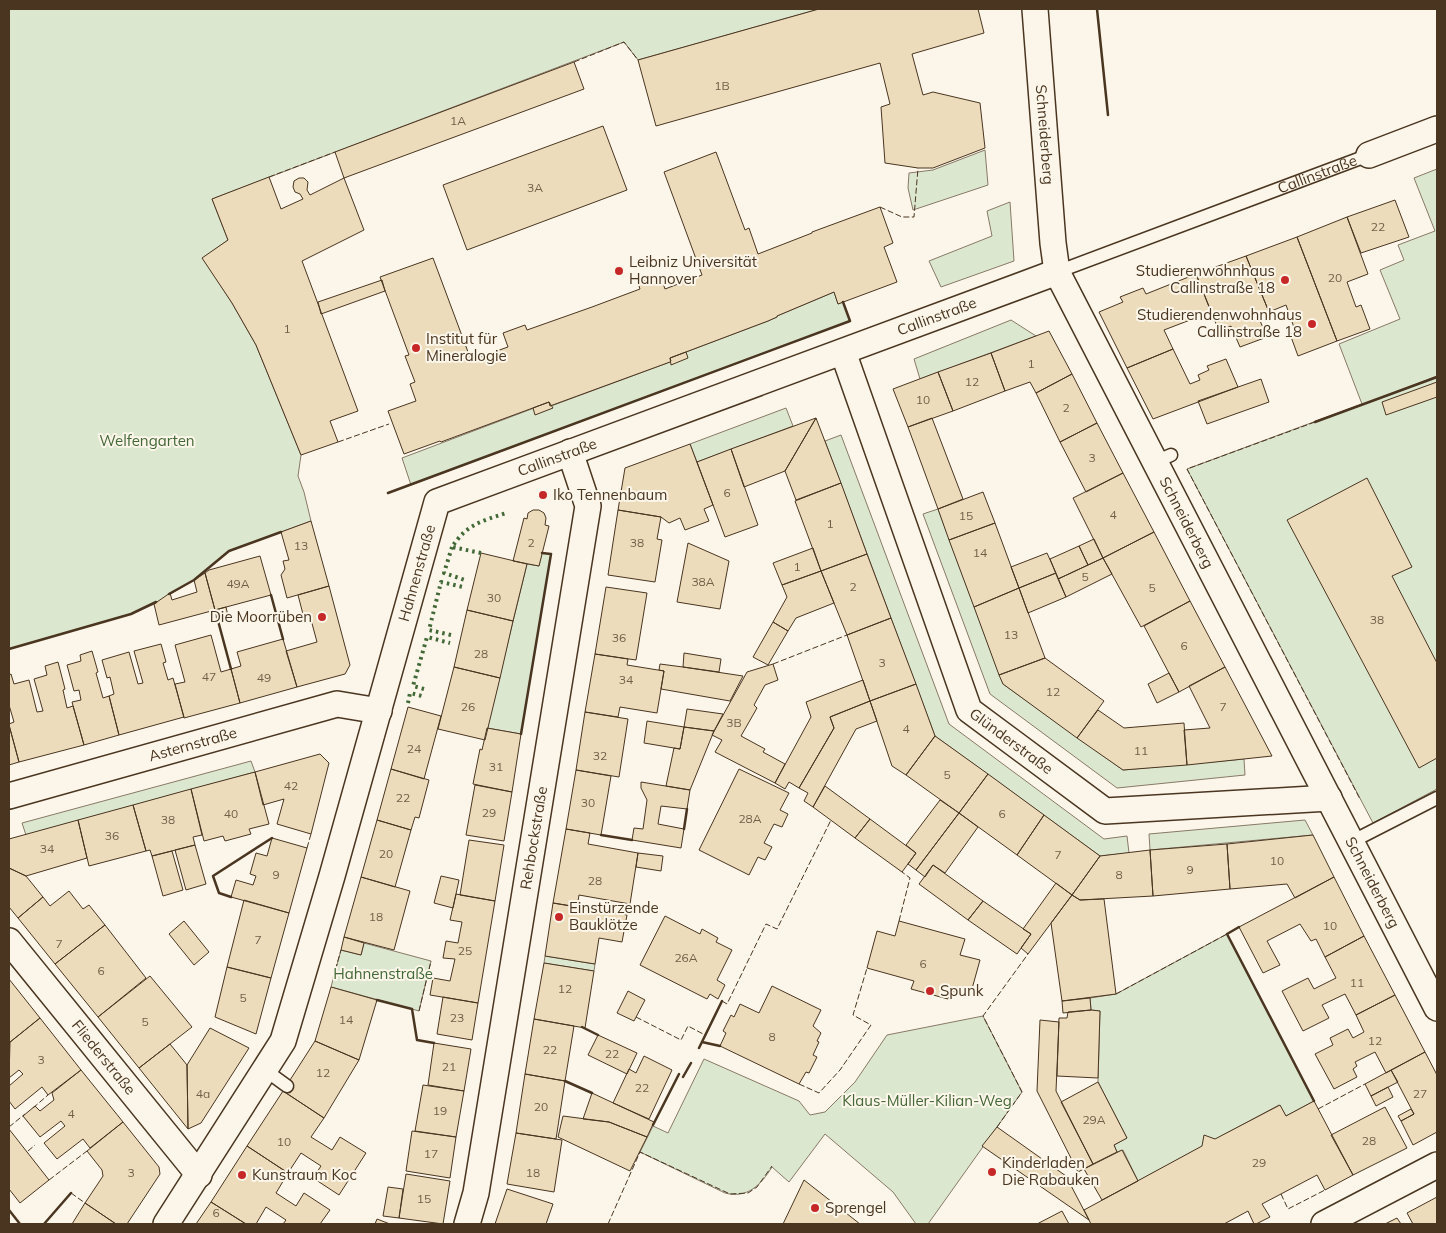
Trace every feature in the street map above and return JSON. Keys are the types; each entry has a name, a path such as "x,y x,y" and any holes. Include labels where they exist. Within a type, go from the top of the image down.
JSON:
{"street":[{"name":"Schneiderberg","path":"1035,9 1053,243 1057,272 1163,458 1329,798 1437,1008"},
{"name":"Callinstraße","path":"1369,155 1437,129"},
{"name":"Callinstraße","path":"436,502 1057,272"},
{"name":"Glünderstraße","path":"843,352 969,710 1105,811 1329,798"},
{"name":"Rehbockstraße","path":"467,1224 476,1193 588,506 570,452"},
{"name":"Hahnenstraße","path":"166,1224 283,1041 304,976 436,502"},
{"name":"Asternstraße","path":"9,796 337,704 379,711"},
{"name":"Fliederstraße","path":"9,941 199,1175"},
{"path":"1324,1224 1437,1165"}],"lane":[{"name":"Callinstraße","path":"1057,272 1369,155"},
{"path":"1351,842 1437,798"},
{"path":"265,1070 287,1086"}],"green space":[{"name":"Welfengarten","path":"9,9 819,9 638,60 624,42 212,199 228,240 203,258 256,345 301,455 298,476 311,521 229,551 194,580 154,604 131,614 9,649"},
{"path":"985,150 988,185 913,210 908,188 909,173 933,170"},
{"path":"1437,169 1437,376 1398,391 1437,377 1437,789 1373,823 1187,469 1362,404 1339,344 1400,319 1380,270 1404,260 1398,245 1435,231 1414,178"},
{"path":"1010,202 1014,261 941,287 929,261 992,236 987,211"},
{"path":"834,292 838,304 843,302 850,321 411,485 402,458 542,405 551,406 670,362 670,358 768,321"},
{"path":"1011,320 1036,336 920,379 914,359"},
{"path":"786,408 793,426 697,462 690,444"},
{"path":"841,435 949,724 1104,839 1127,836 1129,853 1100,856 935,736 825,441"},
{"path":"938,509 1003,684 1123,770 1244,759 1245,775 1117,788 990,694 923,514"},
{"path":"542,553 551,554 521,734 487,728 527,564 539,566"},
{"path":"251,761 255,772 26,835 22,823"},
{"path":"1305,820 1313,835 1150,850 1149,834"},
{"path":"1227,934 1314,1101 1286,1116 1279,1105 1138,1181 1123,1150 1117,1152 1114,1145 1127,1138 1098,1082 1100,1011 1091,1010 1090,998 1116,994"},
{"name":"Hahnenstraße","path":"364,943 431,961 419,1011 331,987 341,950 361,955"},
{"path":"545,956 595,964 594,971 544,963"},
{"name":"Klaus-Müller-Kilian-Weg","path":"983,1016 1022,1092 928,1224 916,1224 893,1192 825,1134 789,1182 772,1167 758,1185 740,1194 725,1193 640,1152 653,1126 668,1133 704,1059 799,1101 810,1115 825,1112 855,1082 887,1035"}],"building":[{"path":"819,9 978,9 984,33 912,54 923,95 933,92 980,103 985,148 933,168 918,168 885,163 881,107 890,104 880,63 656,126 638,60"},
{"path":"574,62 584,89 344,178 335,152"},
{"path":"603,126 627,190 467,250 443,185"},
{"path":"716,152 745,230 749,228 758,254 880,207 893,243 884,247 897,282 838,304 834,292 768,321 670,358 670,362 550,406 549,402 404,454 388,411 416,401 410,384 415,382 405,356 409,355 380,277 433,258 471,360 508,347 503,333 525,325 527,330 592,307 640,289 638,283 660,275 665,289 702,275 664,172"},
{"path":"269,177 281,209 303,199 300,194 295,192 293,187 294,181 299,178 304,178 308,182 307,190 310,195 344,178 364,230 302,261 358,411 330,421 338,442 301,455 256,345 232,303 202,258 228,240 212,199"},
{"path":"1395,200 1409,237 1361,253 1347,217"},
{"path":"1347,217 1368,274 1347,282 1356,307 1361,305 1370,329 1337,341 1297,237"},
{"name":"Studierenwohnhaus Callinstraße 18","path":"1297,237 1337,341 1298,356 1290,334 1296,333 1286,305 1269,312 1246,256"},
{"path":"1246,256 1269,312 1258,316 1267,337 1240,347 1231,326 1219,331 1196,274"},
{"path":"1196,274 1211,312 1164,330 1173,349 1127,368 1099,312 1123,302 1120,297 1143,288 1146,294"},
{"path":"382,280 385,291 321,314 318,302"},
{"path":"1049,331 1072,374 1036,393 1030,382 1005,391 991,353"},
{"path":"1173,349 1190,384 1200,380 1198,375 1209,370 1207,366 1226,359 1238,387 1153,419 1127,368"},
{"path":"686,352 688,358 671,365 670,358"},
{"path":"991,353 1005,391 953,411 938,372"},
{"path":"938,372 953,411 908,427 893,389"},
{"path":"1072,374 1097,423 1060,442 1036,393"},
{"path":"1261,379 1269,402 1207,424 1198,401"},
{"path":"1437,382 1437,397 1386,415 1382,402"},
{"path":"549,402 553,408 535,415 533,408"},
{"path":"816,418 841,483 796,500 785,471"},
{"path":"816,418 785,471 744,487 731,449"},
{"path":"932,418 963,499 938,509 908,427"},
{"path":"1097,423 1123,473 1086,492 1060,442"},
{"path":"690,444 713,505 704,509 709,521 685,530 680,518 669,523 661,517 618,510 625,468"},
{"path":"731,449 758,525 725,537 697,462"},
{"path":"1123,473 1154,532 1103,558 1073,498"},
{"path":"1367,478 1412,567 1392,576 1437,663 1437,758 1419,768 1287,520"},
{"path":"841,483 867,554 821,571 795,501"},
{"path":"983,492 995,523 949,540 938,509"},
{"path":"533,510 539,510 544,513 546,518 545,525 549,526 539,566 513,561 524,518 527,519 528,513"},
{"path":"618,510 661,517 657,539 662,540 655,582 608,575"},
{"path":"311,521 329,586 287,598 281,575 285,569 283,561 289,560 281,532"},
{"path":"995,523 1019,588 974,607 949,540"},
{"path":"1154,532 1190,601 1141,627 1103,558"},
{"path":"1094,539 1103,558 1088,565 1079,546"},
{"path":"688,543 729,561 720,609 677,602"},
{"path":"1079,546 1088,565 1058,579 1050,559"},
{"path":"813,548 821,571 782,585 773,563"},
{"path":"481,553 527,564 513,621 467,610"},
{"path":"1047,553 1056,573 1019,588 1011,567"},
{"path":"867,554 891,618 847,635 821,571"},
{"path":"260,556 271,595 215,610 205,573 209,570"},
{"path":"1103,558 1112,574 1066,597 1058,579"},
{"path":"821,571 834,603 796,618 788,631 773,622 787,597 782,585"},
{"path":"205,573 215,610 159,625 154,604 170,593 172,600 197,592 194,580"},
{"path":"1056,573 1066,597 1028,613 1019,588"},
{"path":"329,586 350,665 345,674 297,687 286,651 317,642 310,616 304,618 298,595"},
{"path":"606,587 647,593 636,660 595,654"},
{"path":"1019,588 1045,658 999,675 974,607"},
{"path":"1190,601 1225,667 1179,692 1144,626"},
{"path":"226,607 228,616 217,619 215,610"},
{"path":"467,610 513,621 500,678 454,667"},
{"path":"891,618 916,684 870,701 847,635"},
{"path":"773,622 788,631 768,665 753,657"},
{"path":"211,635 221,672 231,669 240,703 184,718 175,684 185,682 175,645"},
{"path":"283,639 297,687 240,703 231,669 241,666 237,652"},
{"path":"161,644 166,662 163,663 168,680 173,678 184,717 119,735 109,696 114,694 110,677 107,678 102,660 129,652 138,684 143,683 134,651"},
{"path":"92,651 103,698 109,696 119,735 84,745 72,702 81,700 79,690 74,691 67,665 81,661 80,655"},
{"path":"684,653 721,659 719,672 683,667"},
{"path":"595,654 628,659 627,665 664,671 657,713 620,707 618,717 585,712"},
{"path":"1045,658 1104,701 1077,738 1003,684 999,675"},
{"path":"58,662 65,689 63,690 67,708 73,706 84,745 19,762 9,725 14,722 9,705 9,675 11,674 14,684 29,680 37,712 43,711 34,679 47,675 45,666"},
{"path":"660,664 743,676 730,701 661,689 664,671 659,670"},
{"path":"773,664 778,680 765,685 754,705 757,708 741,736 765,749 763,752 785,764 775,783 715,752 722,740 712,735 747,672"},
{"path":"454,667 500,678 485,740 438,729"},
{"path":"1225,667 1272,756 1187,765 1184,730 1210,728 1189,686"},
{"path":"1169,673 1179,692 1157,703 1148,684"},
{"path":"863,680 870,701 830,717 834,728 799,788 789,782 785,789 775,783 811,717 806,702"},
{"path":"916,684 935,736 906,775 892,766 870,701"},
{"path":"870,701 877,721 856,729 813,807 804,801 808,793 799,788 834,728 830,717"},
{"path":"408,707 441,716 424,779 391,769"},
{"path":"687,709 723,714 714,731 684,727"},
{"path":"1098,710 1124,728 1184,723 1187,765 1123,770 1077,738"},
{"path":"585,712 628,719 619,777 576,770"},
{"path":"647,721 684,727 680,749 644,743"},
{"path":"9,725 19,762 9,765"},
{"path":"684,727 714,731 690,790 666,786 674,748 680,749"},
{"path":"487,728 521,734 512,792 473,784 480,749 482,750"},
{"path":"935,736 988,774 959,813 906,775"},
{"path":"320,754 329,763 311,834 277,824 284,799 263,805 255,772"},
{"path":"391,769 429,780 419,818 415,817 411,830 377,820"},
{"path":"739,769 789,793 780,810 788,814 782,827 774,824 764,843 772,847 765,860 758,857 749,875 699,850"},
{"path":"576,770 611,776 601,835 566,829"},
{"path":"255,772 269,824 249,829 251,834 225,841 223,836 204,841 191,789"},
{"path":"988,774 1044,815 1017,855 959,813"},
{"path":"641,782 690,790 687,809 661,806 658,824 684,829 681,848 632,840 634,828 643,829 647,800 641,788"},
{"path":"475,785 512,792 504,841 466,835"},
{"path":"825,786 870,819 855,838 813,807"},
{"path":"191,789 202,835 193,837 195,845 152,856 150,850 146,851 133,805"},
{"path":"940,800 959,813 916,870 908,864 916,853 906,845"},
{"path":"133,805 146,851 89,866 78,820"},
{"path":"959,813 978,827 945,873 933,865 925,877 916,870"},
{"path":"1044,815 1100,856 1072,895 1017,855"},
{"path":"870,819 916,853 902,872 855,838"},
{"path":"78,820 87,858 26,876 9,868 9,839"},
{"path":"377,820 411,830 395,887 361,877"},
{"path":"566,829 590,833 588,844 638,853 630,904 579,895 577,907 553,903"},
{"path":"1313,835 1334,877 1295,898 1287,884 1230,889 1227,844"},
{"path":"272,838 307,848 289,913 231,897 236,880 253,885 256,876 250,874 256,853 267,856"},
{"path":"469,840 504,845 495,901 460,895"},
{"path":"1227,844 1230,889 1153,896 1150,850"},
{"path":"195,845 206,884 186,890 175,850"},
{"path":"1150,850 1153,896 1080,900 1072,895 1100,856"},
{"path":"172,851 183,890 163,896 152,856"},
{"path":"638,853 663,856 661,871 636,867"},
{"path":"933,865 983,901 968,920 919,884"},
{"path":"9,868 26,876 43,897 18,918 9,907"},
{"path":"441,876 459,880 453,908 434,903"},
{"path":"361,877 410,891 394,950 344,937"},
{"path":"1334,877 1364,936 1325,957 1316,939 1311,941 1300,924 1267,941 1280,965 1263,973 1239,927"},
{"path":"1056,883 1072,895 1028,954 1021,948 1031,934 1023,929"},
{"path":"69,891 83,909 89,905 105,925 55,964 18,918 43,897 50,906"},
{"path":"456,894 495,901 478,1003 430,995 433,978 450,981 455,959 443,958 446,941 458,943 462,922 450,920"},
{"path":"1072,895 1080,900 1104,899 1116,994 1062,1001 1051,923"},
{"path":"244,900 289,913 271,978 227,967"},
{"path":"983,901 1031,934 1017,954 968,920"},
{"path":"553,903 627,915 622,942 599,938 595,964 545,956"},
{"path":"665,916 700,934 702,929 718,938 716,942 732,950 717,980 725,985 718,999 710,994 707,999 640,965"},
{"path":"184,921 209,952 194,965 169,934"},
{"path":"899,921 965,939 960,955 980,960 970,996 951,991 948,999 911,989 914,981 867,968 877,931 895,936"},
{"path":"105,925 146,978 98,1017 55,964"},
{"path":"1364,936 1395,995 1356,1015 1345,994 1322,1005 1329,1018 1303,1031 1282,991 1308,978 1314,989 1336,978 1325,957"},
{"path":"344,937 364,943 361,955 341,950"},
{"path":"544,963 594,971 585,1028 534,1019"},
{"path":"227,967 271,978 256,1034 215,1017"},
{"path":"150,976 192,1027 139,1068 98,1017"},
{"path":"9,979 40,1018 9,1043"},
{"path":"772,986 821,1010 813,1026 821,1033 813,1055 817,1057 809,1073 806,1072 799,1084 720,1046 726,1033 723,1031 731,1015 734,1017 740,1004 759,1013"},
{"path":"331,987 377,1000 359,1060 315,1041"},
{"path":"628,991 645,1000 634,1021 617,1013"},
{"path":"1395,995 1425,1052 1386,1073 1375,1052 1355,1062 1357,1066 1353,1069 1357,1077 1334,1089 1315,1054 1333,1045 1330,1038 1348,1029 1353,1038 1364,1032 1356,1015"},
{"path":"443,997 478,1003 472,1040 437,1034"},
{"path":"1090,998 1091,1010 1063,1013 1062,1001"},
{"path":"1100,1011 1098,1078 1057,1076 1059,1018 1067,1018 1068,1012"},
{"path":"40,1018 81,1070 48,1095 42,1087 15,1109 9,1101 9,1086 23,1074 19,1070 9,1078 10,1042"},
{"path":"534,1019 574,1026 565,1081 525,1074"},
{"path":"1040,1020 1059,1022 1056,1091 1093,1164 1078,1172 1037,1091"},
{"path":"210,1028 249,1048 201,1123 188,1129 187,1065"},
{"path":"598,1035 637,1053 627,1074 588,1055"},
{"path":"315,1041 359,1060 324,1118 283,1091"},
{"path":"434,1043 471,1049 464,1091 428,1085"},
{"path":"170,1044 187,1065 188,1129 139,1068"},
{"path":"1425,1052 1437,1075 1437,1132 1413,1145 1401,1121 1414,1114 1391,1070"},
{"path":"644,1056 672,1070 649,1119 613,1103 629,1069 636,1073"},
{"path":"81,1070 123,1122 90,1148 83,1139 57,1159 44,1143 65,1126 61,1121 40,1137 23,1116 35,1106 40,1111 54,1100 52,1093"},
{"path":"1391,1070 1398,1082 1371,1096 1365,1084"},
{"path":"525,1074 565,1081 556,1139 516,1133"},
{"path":"1098,1082 1127,1138 1114,1145 1117,1152 1093,1164 1061,1102"},
{"path":"423,1085 464,1091 456,1137 415,1131"},
{"path":"1388,1087 1393,1097 1376,1106 1371,1096"},
{"path":"283,1091 324,1118 311,1137 332,1150 340,1137 366,1153 339,1195 313,1178 321,1166 301,1153 288,1173 247,1146"},
{"path":"592,1093 654,1122 647,1137 609,1122 583,1119"},
{"path":"1314,1101 1353,1175 1325,1190 1317,1175 1262,1204 1270,1217 1256,1224 1254,1224 1248,1211 1224,1224 1091,1224 1084,1210 1202,1146 1204,1135 1215,1139 1280,1105 1286,1116"},
{"path":"1385,1107 1407,1148 1353,1175 1331,1135"},
{"path":"1411,1109 1414,1114 1401,1121 1398,1116"},
{"path":"563,1116 609,1122 647,1137 630,1171 558,1137"},
{"path":"123,1122 159,1167 160,1174 127,1224 116,1224 85,1203 103,1176 102,1170 87,1151"},
{"path":"997,1127 1066,1176 1089,1220 982,1146"},
{"path":"9,1129 49,1180 20,1203 9,1189"},
{"path":"412,1131 456,1137 450,1178 406,1171"},
{"path":"516,1133 562,1140 554,1192 507,1184"},
{"path":"247,1146 288,1173 276,1193 296,1206 304,1193 330,1210 320,1224 283,1224 286,1220 266,1207 256,1224 246,1224 211,1202"},
{"path":"1122,1150 1138,1181 1102,1200 1084,1169"},
{"path":"406,1174 450,1181 443,1224 399,1218"},
{"name":"Sprengel","path":"804,1180 860,1224 783,1224"},
{"path":"388,1187 403,1189 399,1218 383,1216"},
{"path":"507,1189 553,1204 546,1224 495,1224"},
{"path":"1437,1197 1437,1224 1413,1224 1407,1213"},
{"path":"211,1202 246,1224 196,1224"},
{"path":"85,1203 116,1224 72,1224"},
{"path":"1062,1211 1069,1224 1037,1224"},
{"path":"1397,1218 1401,1224 1385,1224"},
{"path":"377,1219 390,1224 375,1224"}],"hedge":[{"path":"481,553 452,547 469,528 482,521 506,513"},
{"path":"452,547 444,573 465,580"},
{"path":"451,635 429,630 441,582 463,587"},
{"path":"424,689 413,686 427,637 450,643"},
{"path":"408,703 410,693 422,696"}],"fence":[{"path":"574,62 624,42 638,60"},
{"path":"269,177 335,152"},
{"path":"880,207 902,217 914,217 918,168"},
{"path":"1315,422 1187,469 1360,799"},
{"path":"338,442 389,424"},
{"path":"773,664 847,635"},
{"path":"722,1001 727,1004 766,924 777,929 831,820"},
{"path":"307,848 311,834"},
{"path":"899,921 910,878 902,872"},
{"path":"1116,994 1227,934"},
{"path":"333,978 341,950"},
{"path":"997,1127 1022,1092 983,1016 1028,954"},
{"path":"419,1011 431,961"},
{"path":"799,1084 819,1093 840,1070 871,1025 853,1015 867,968"},
{"path":"636,1017 681,1040 688,1026 705,1035"},
{"path":"1318,1109 1365,1084"},
{"path":"33,1108 48,1095"},
{"path":"9,1127 25,1114"},
{"path":"28,1151 35,1145"},
{"path":"49,1180 87,1151"},
{"path":"608,1224 640,1152 730,1194 748,1193 757,1187 772,1166"},
{"path":"1281,1194 1288,1209 1325,1190"},
{"path":"71,1193 85,1203"}],"wall":[{"path":"1097,9 1108,115"},
{"path":"388,493 850,321 843,302"},
{"path":"1315,422 1437,377"},
{"path":"169,594 194,580 229,551 281,532"},
{"path":"521,734 551,554 542,553"},
{"path":"271,595 283,639"},
{"path":"9,649 131,614 156,602"},
{"path":"217,617 231,669"},
{"path":"684,829 687,809"},
{"path":"601,835 632,840"},
{"path":"231,897 219,893 213,876 272,838"},
{"path":"1239,927 1227,934 1314,1101"},
{"path":"377,1000 412,1009 417,1040 434,1043"},
{"path":"699,1048 722,1001"},
{"path":"582,1027 598,1035"},
{"path":"702,1042 720,1046"},
{"path":"683,1077 691,1063"},
{"path":"653,1125 679,1074"},
{"path":"565,1081 592,1093"},
{"path":"44,1224 71,1193"},
{"path":"9,1210 20,1224"}],"place":[{"name":"Leibniz Universität Hannover","path":"619,271"},
{"name":"Studierenwohnhaus Callinstraße 18","path":"1285,280"},
{"name":"Studierendenwohnhaus Callinstraße 18","path":"1312,324"},
{"name":"Institut für Mineralogie","path":"416,348"},
{"name":"Iko Tennenbaum","path":"543,495"},
{"name":"Die Moorrüben","path":"322,617"},
{"name":"Einstürzende Bauklötze","path":"559,917"},
{"name":"Spunk","path":"930,991"},
{"name":"Kinderladen Die Rabauken","path":"992,1172"},
{"name":"Kunstraum Koc","path":"242,1175"},
{"name":"Sprengel","path":"815,1208"}]}
